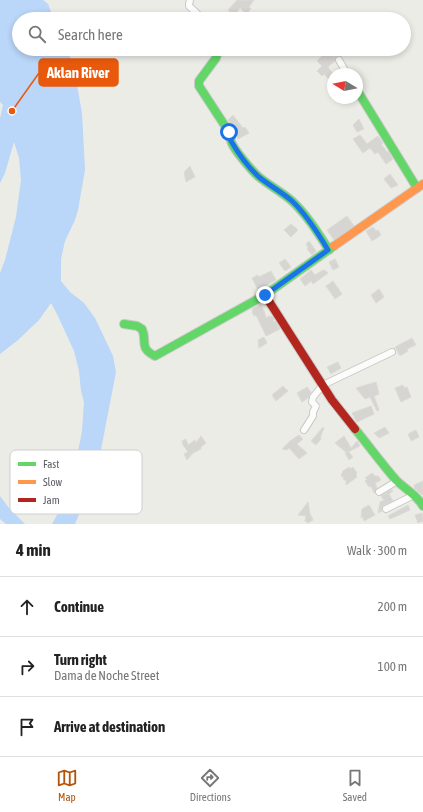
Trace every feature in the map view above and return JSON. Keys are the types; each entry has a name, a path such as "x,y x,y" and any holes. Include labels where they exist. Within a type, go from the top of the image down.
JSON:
{"street":[{"path":"190,0 188,4 195,12"},
{"path":"217,56 199,80 199,86 229,132 231,141 253,172 290,200 307,217 328,250"},
{"path":"339,60 344,68"},
{"path":"124,324 139,326 142,329 145,347 155,356 265,295 420,186 363,99"},
{"path":"265,295 332,400 397,481 414,495 423,506"},
{"path":"304,430 313,416 313,411 316,407 316,405 312,402 313,398 323,385 392,352"},
{"path":"379,492 397,481"},
{"path":"386,509 414,495"}],"water":[{"path":"0,0 43,0 48,4 51,12 12,12 12,56 70,56 73,63 82,113 85,170 78,210 65,241 61,259 61,281 70,292 84,303 95,318 113,356 116,372 101,450 78,450 82,431 84,402 81,391 79,371 74,351 51,303 39,320 18,340 0,354 0,273 5,260 16,217 21,180 19,158 14,142 5,173 0,183 0,118 3,105 0,102"},
{"path":"0,496 10,509 10,514 15,514 25,524 6,524 0,519"},
{"path":"79,514 75,524 52,524 57,515"}],"building":[{"path":"237,0 254,0 249,7 251,9 248,12 244,12 240,8 237,12 230,12 228,10"},
{"path":"322,56 336,56 335,61 327,68 327,77 324,74 322,76 317,71 322,66 317,61"},
{"path":"233,115 249,133 238,139 228,120"},
{"path":"359,119 364,129 357,132 353,125"},
{"path":"360,135 367,144 378,136 383,143 381,144 393,159 386,164 378,152 375,154 370,148 363,153 353,139"},
{"path":"190,166 195,177 186,182 184,172"},
{"path":"390,174 398,185 391,188 384,179"},
{"path":"347,216 354,226 334,240 327,230"},
{"path":"291,224 298,230 291,237 284,230"},
{"path":"373,227 376,231 378,230 381,235 372,241 366,231"},
{"path":"309,241 316,251 312,255 307,249 308,247 306,244"},
{"path":"285,259 291,267 285,271 279,263"},
{"path":"335,259 339,267 333,270 329,262"},
{"path":"311,270 315,275 323,270 328,273 313,284 311,281 305,286 300,279"},
{"path":"271,271 276,280 265,286 266,287 258,290 252,278 258,275 259,277"},
{"path":"333,281 342,294 335,299 326,286"},
{"path":"379,289 384,297 376,303 371,295"},
{"path":"260,304 266,318 269,316 273,317 273,321 276,322 280,329 266,336 256,315 254,316 252,312 252,309"},
{"path":"264,337 267,343 259,348 258,340"},
{"path":"412,338 416,345 407,349 408,351 400,356 395,347"},
{"path":"338,362 341,368 331,374 327,367"},
{"path":"376,382 379,394 374,396 379,410 377,411 370,397 365,399 356,388"},
{"path":"403,385 404,388 407,387 411,397 401,402 395,388"},
{"path":"283,386 288,391 276,401 272,395"},
{"path":"307,387 311,392 308,398 302,402 297,393"},
{"path":"371,406 374,414 357,422 352,413"},
{"path":"323,427 324,428 320,438 322,438 316,445 311,441"},
{"path":"385,427 389,433 379,438 374,433"},
{"path":"416,430 419,437 411,441 408,434"},
{"path":"299,435 303,439 297,444 307,453 299,459 289,448 287,450 282,449"},
{"path":"201,436 206,443 201,447 201,449 193,453 187,460 184,454 188,452 182,441 186,439 188,445 195,440 196,443"},
{"path":"344,436 351,448 357,441 360,446 348,452 353,457 349,460 345,453 347,453 335,443"},
{"path":"349,467 350,469 353,467 357,473 357,477 346,485 346,480 344,480 341,476 343,471"},
{"path":"372,473 375,476 378,476 381,480 375,483 377,488 374,493 371,486 369,487 365,481 367,479 365,478"},
{"path":"423,481 422,495 414,488 414,485"},
{"path":"391,490 393,491 389,494 393,501 384,505 382,507 382,511 378,513 380,502 384,500 381,496"},
{"path":"308,502 310,514 313,520 308,523 305,521 306,516 298,515"},
{"path":"369,505 375,515 364,521 363,517 361,518 362,509"},
{"path":"408,505 410,510 390,519 388,516"},
{"path":"422,513 423,521 418,523 415,515"}],"traffic: fast":[{"path":"217,56 199,81 199,86 229,132 235,149 259,177 288,198 303,212 329,250"},
{"path":"363,100 417,188"},
{"path":"124,324 137,326 142,329 145,347 155,356 265,295 334,246"},
{"path":"355,429 396,480 414,495 423,506"}],"traffic: slow":[{"path":"334,246 423,184"}],"traffic: jam":[{"path":"265,295 332,400 355,429"}],"place":[{"name":"Aklan River","path":"12,111"}],"route":[{"path":"229,132 231,141 253,172 290,200 307,217 328,250 265,295"}]}
